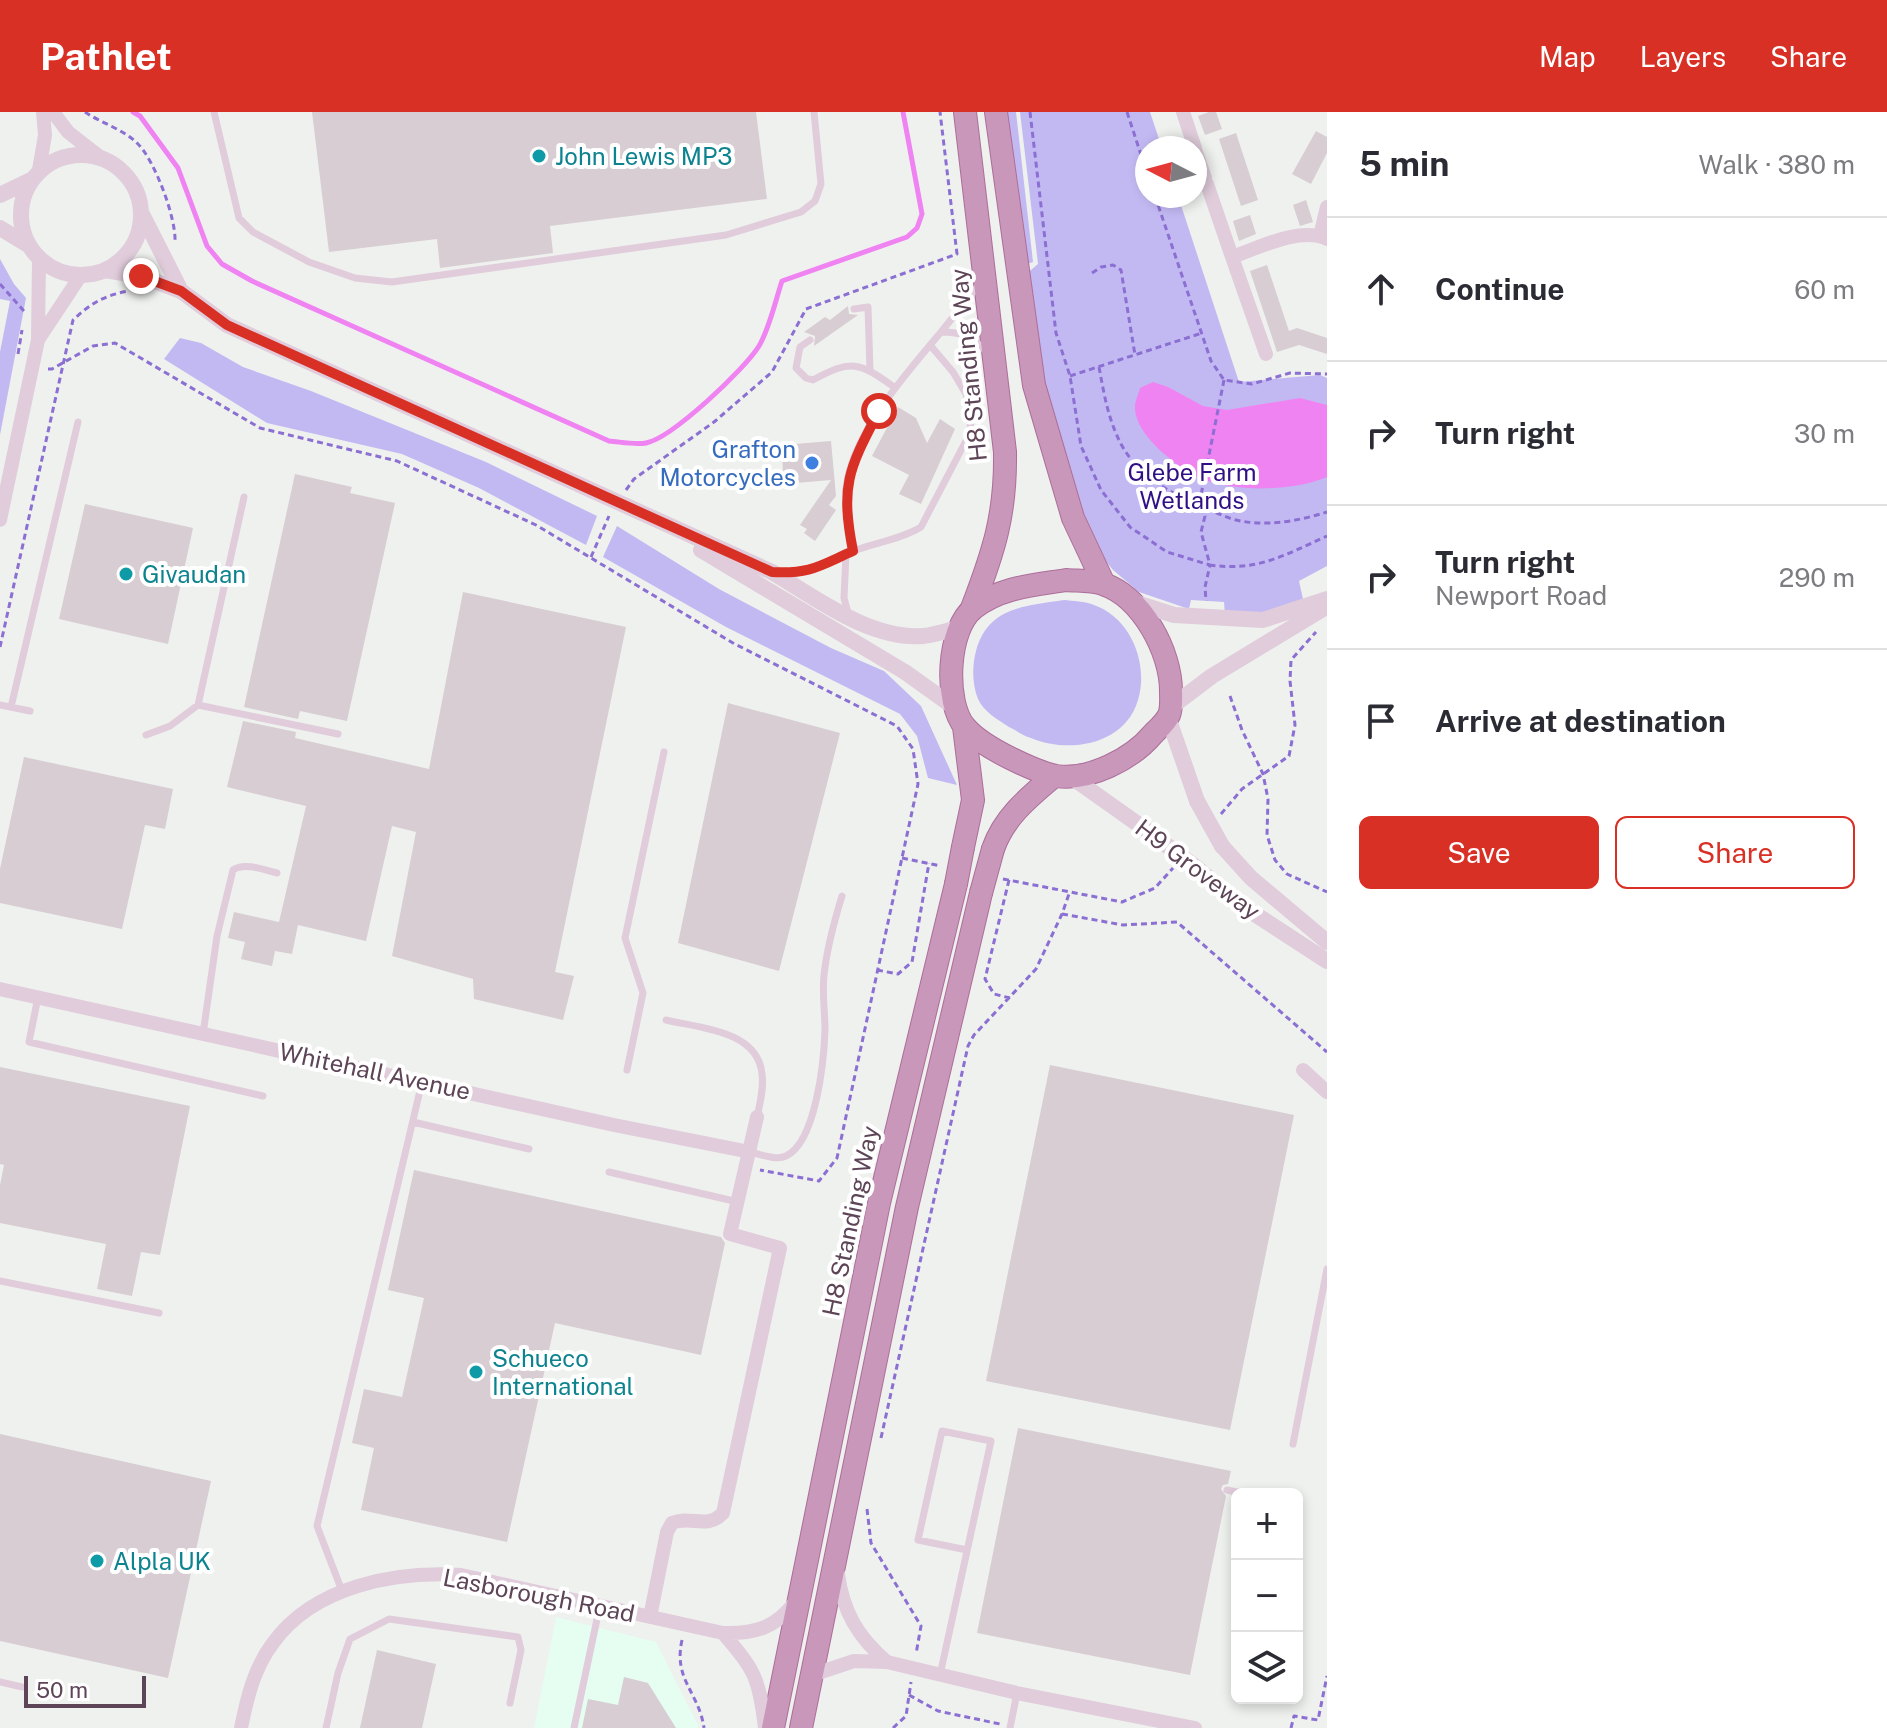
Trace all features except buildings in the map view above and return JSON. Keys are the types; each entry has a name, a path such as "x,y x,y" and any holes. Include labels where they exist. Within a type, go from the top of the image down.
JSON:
{"highway":[{"name":"H8 Standing Way","path":"965,112 1005,452 1006,494 993,552 972,608"},
{"path":"996,112 1034,385 1073,518 1104,584"},
{"path":"801,1728 907,1207 993,849 1012,815 1062,776 1101,769 1141,748 1169,712 1171,682 1167,657 1153,627 1128,600 1104,584 1066,580 1013,588 972,608 960,628 952,652 950,678 961,719 997,751 1062,776"},
{"name":"H8 Standing Way","path":"773,1728 879,1203 956,884 973,800 961,719"}],"street":[{"path":"0,520 8,450 38,340 34,252 22,229 20,212 23,195 35,175 45,135 43,112"},
{"path":"0,228 66,274 81,275 105,270 120,261 132,247 139,230 141,212 138,194 129,178 68,132 53,112"},
{"path":"1183,112 1191,136"},
{"path":"0,195 68,155 100,157"},
{"path":"1207,184 1266,354"},
{"path":"1232,257 1296,236 1324,237 1327,207"},
{"path":"141,212 181,291"},
{"path":"105,270 141,276 181,291 227,325 772,572 874,629 921,636 960,628"},
{"path":"38,340 81,275"},
{"path":"616,502 886,660 961,719"},
{"path":"1128,600 1174,615 1263,620 1327,599"},
{"path":"1169,712 1212,676 1327,606"},
{"name":"H9 Groveway","path":"1169,712 1197,801 1222,846 1251,878 1327,942"},
{"name":"H9 Groveway","path":"1062,776 1149,832 1238,903 1327,961"},
{"name":"Whitehall Avenue","path":"0,989 750,1152"},
{"path":"1303,1070 1327,1092"},
{"path":"650,1617 667,1532 672,1523 682,1519 705,1524 715,1521 723,1513 780,1248 730,1234 757,1117"},
{"path":"836,1550 846,1610 856,1631 887,1662"},
{"name":"Lasborough Road","path":"241,1728 250,1686 272,1644 296,1618 342,1591 405,1575 461,1575 723,1633 765,1629 784,1615 799,1596"},
{"path":"723,1633 750,1665 760,1688 765,1728"},
{"path":"812,1675 854,1661 887,1662 1017,1693 1195,1728"}],"lane":[{"path":"214,112 239,218 253,232 309,262 355,278 392,282 726,235 801,212 815,201 821,184 814,112"},
{"path":"850,618 844,598 849,552 846,486 855,458 894,387 984,279"},
{"path":"854,309 868,307 870,370"},
{"path":"941,332 957,332 974,338 986,351 995,375"},
{"path":"810,340 800,347 796,368 806,378 813,380 840,365 870,370 894,387"},
{"path":"772,572 799,573 821,567 849,552 910,534 921,527 970,433 971,413 966,394 953,372 930,345"},
{"path":"11,707 78,422"},
{"path":"146,735 170,726 198,705 244,497"},
{"path":"0,705 30,711"},
{"path":"198,705 338,734"},
{"path":"627,1070 643,993 625,938 664,752"},
{"path":"203,1034 217,936 233,870 246,866 277,873"},
{"path":"750,1152 779,1158 787,1156 803,1140 809,1126 824,1043 826,955 842,896"},
{"path":"38,997 29,1042 263,1096"},
{"path":"666,1020 733,1037 751,1048 762,1072 757,1117"},
{"path":"342,1591 317,1526 422,1082"},
{"path":"413,1122 529,1149"},
{"path":"609,1172 738,1202"},
{"path":"1293,1444 1327,1269"},
{"path":"0,1281 159,1313"},
{"path":"940,1675 991,1441 942,1431 918,1540 967,1550"},
{"path":"1227,1490 1231,1491"},
{"path":"574,1728 600,1605"},
{"path":"326,1728 338,1673 350,1639 389,1619 518,1637 521,1650 510,1703"},
{"path":"0,1682 22,1687"},
{"path":"1010,1727 1017,1693"}],"path":[{"path":"85,112 138,143 154,169 176,240 160,252"},
{"path":"590,558 616,502 634,479 714,422 772,372 806,309 957,254 940,112"},
{"path":"1030,112 1056,333 1070,376 1081,446 1101,490 1130,527 1167,552 1210,565 1242,568 1264,564 1327,536"},
{"path":"1127,112 1135,136"},
{"path":"1159,208 1211,361 1224,380 1199,505 1205,516 1201,532 1210,565 1205,587 1206,601"},
{"path":"1092,273 1101,267 1113,265 1121,270 1135,355"},
{"path":"0,647 73,320 89,305 107,295 137,289 141,276"},
{"path":"0,284 25,312"},
{"path":"23,324 17,361 52,369 93,346 115,343 260,428 397,461 536,525 733,643 897,726 913,749 918,784 837,1158 819,1181 746,1167"},
{"path":"1070,376 1202,333"},
{"path":"1099,367 1108,415 1122,446 1156,485 1184,500 1236,520 1269,523 1327,512"},
{"path":"1224,380 1252,384 1290,373 1327,374"},
{"path":"1263,774 1289,756 1295,725 1291,660 1319,629"},
{"path":"1230,696 1263,774 1268,799 1267,835 1275,860 1287,874 1327,892"},
{"path":"877,970 898,974 912,962 929,863"},
{"path":"1009,880 985,979 994,994 1010,998"},
{"path":"880,1443 964,1057 974,1035 1036,969 1069,894"},
{"path":"1062,914 1123,925 1177,922 1327,1052"},
{"path":"867,1505 867,1528 871,1543 921,1626 906,1716 893,1728"},
{"path":"685,1625 678,1658 682,1676 702,1715 704,1728"},
{"path":"1291,1728 1294,1716 1318,1720 1327,1676"},
{"path":"909,1695 938,1711 1010,1727"}],"shaded area":[{"path":"1153,382 1203,406 1227,410 1300,398 1327,405 1327,477 1296,486 1260,488 1224,485 1189,473 1153,444 1137,419 1135,404 1140,388"},
{"path":"556,1617 656,1642 698,1728 534,1728"}],"green space":[{"path":"1003,112 1016,112 1033,262 1024,265"},
{"name":"Glebe Farm Wetlands","path":"1020,112 1150,112 1158,136 1135,136 1135,208 1182,208 1239,382 1320,375 1327,378 1327,566 1299,581 1303,599 1260,614 1225,615 1224,602 1191,600 1189,609 1139,592 1113,570 1092,544 1045,391 1025,275 1038,264"},
{"path":"0,259 26,298 0,435 0,352 10,301 0,299"},
{"path":"180,338 201,343 243,367 311,391 486,462 597,516 586,545 479,488 402,454 267,423 164,359"},
{"path":"617,526 719,589 831,648 884,671 921,706 957,785 928,778 917,736 900,714 726,627 603,557"},
{"path":"1064,600 1090,604 1118,620 1134,644 1141,672 1138,700 1121,727 1094,742 1078,745 1046,743 1009,727 983,707 974,681 976,651 989,625 1022,607"}],"waterway":[{"path":"133,112 140,116 178,168 207,246 222,264 252,281 609,441 637,444 646,443 673,429 751,357 766,331 782,281 907,237 917,228 922,214 903,112"}],"place":[{"name":"John Lewis MP3","path":"539,156"},
{"name":"Grafton Motorcycles","path":"812,463"},
{"name":"Givaudan","path":"126,574"},
{"name":"Schueco International","path":"476,1372"},
{"name":"Alpla UK","path":"97,1561"}],"route":[{"path":"141,276 181,291 227,325 772,572 799,573 821,567 853,551 846,516 846,486 855,458 879,411"}]}
